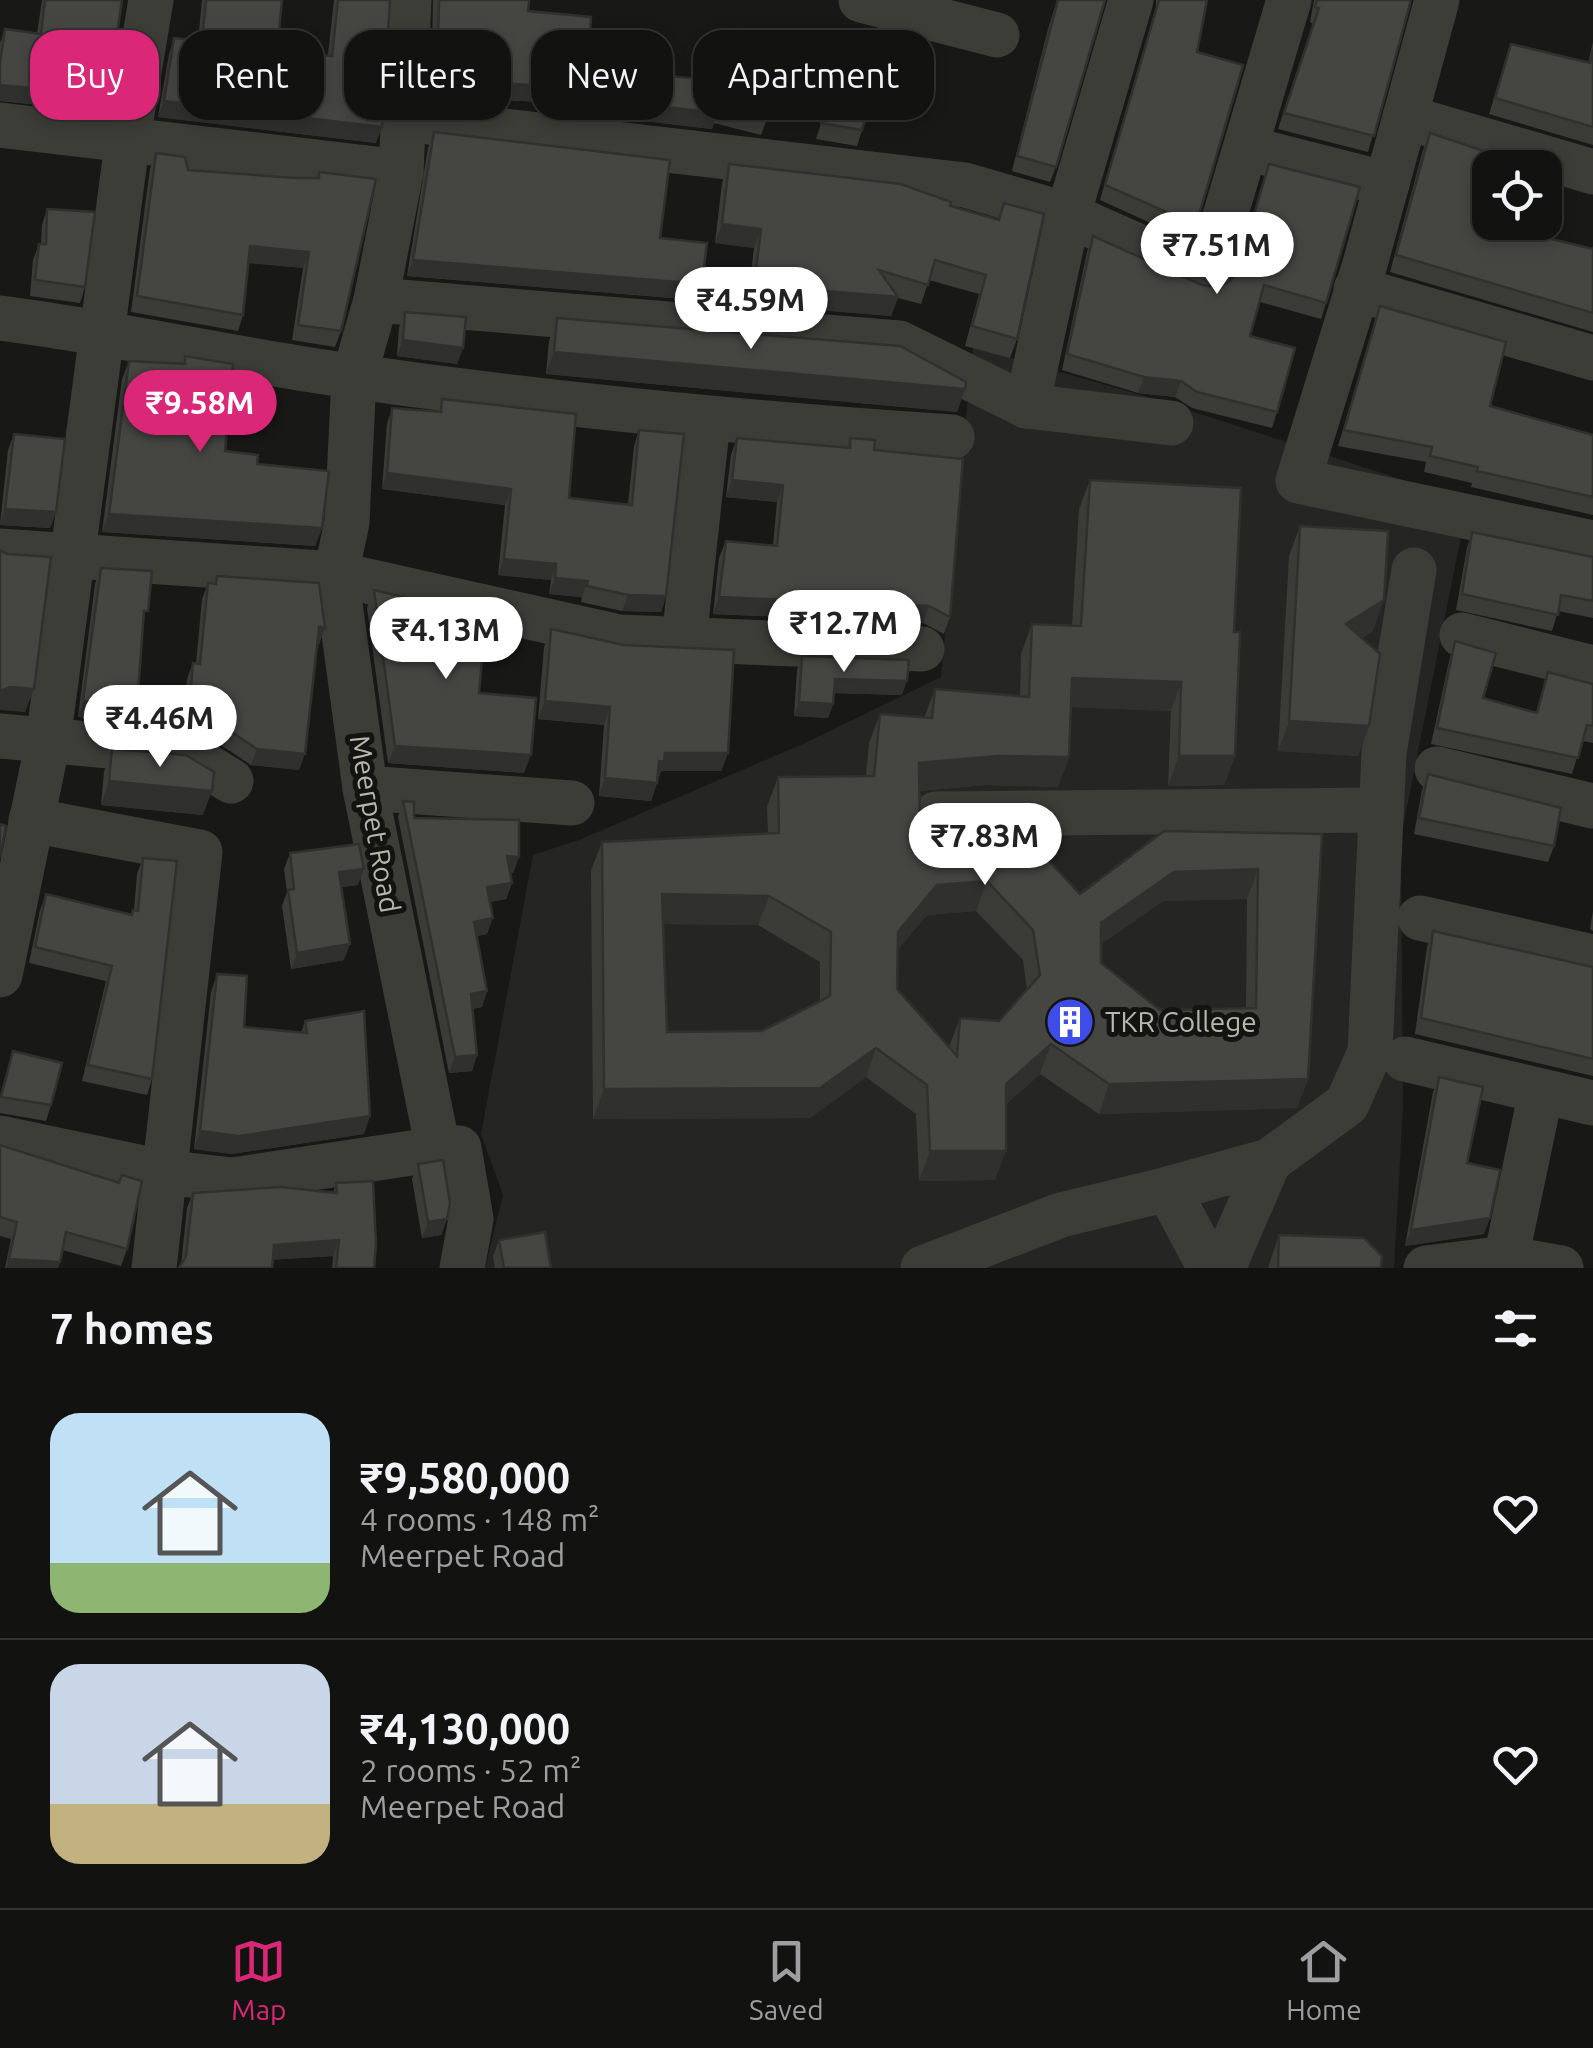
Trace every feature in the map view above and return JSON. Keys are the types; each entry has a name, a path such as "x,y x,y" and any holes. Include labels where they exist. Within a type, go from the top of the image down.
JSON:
{"street":[{"path":"1,962 48,741 128,137 151,0"},
{"name":"Meerpet Road","path":"407,30 409,0"},
{"path":"861,0 998,35"},
{"path":"1027,406 1068,216 1130,0"},
{"path":"412,120 965,185 1068,216 1207,277 1289,0"},
{"path":"1437,0 1387,184 1298,480 1593,543"},
{"path":"1405,118 1593,172"},
{"name":"Meerpet Road","path":"403,120 400,172 376,300 354,377 347,522 336,574 365,788 438,1149"},
{"path":"0,125 128,137 400,172"},
{"path":"1246,148 1387,184"},
{"path":"1356,289 1593,358"},
{"path":"376,300 899,342 1027,406 1171,422"},
{"path":"0,318 103,331 354,377 708,422 952,438"},
{"path":"684,640 708,422"},
{"path":"0,551 336,574 618,638 922,649"},
{"path":"923,1268 1061,1215 1269,1161 1347,1104 1370,1052 1384,754 1414,570"},
{"path":"1462,635 1593,668"},
{"path":"0,736 186,752 232,782"},
{"path":"1437,768 1593,806"},
{"path":"365,788 572,803"},
{"path":"936,814 1381,810"},
{"path":"31,820 200,852 154,1268"},
{"path":"1420,918 1593,957"},
{"path":"1404,1060 1593,1103"},
{"path":"1505,1263 1541,1092"},
{"path":"0,1138 162,1172 232,1180 459,1148 471,1220 462,1268"},
{"path":"1222,1268 1269,1161"},
{"path":"1168,1189 1210,1268"},
{"path":"1426,1268 1505,1263 1562,1268"}],"shaded area":[{"path":"973,347 1151,398 1468,501 1401,837 1403,1107 1394,1268 485,1268 503,1195 481,1134 533,855 579,840 805,743 941,677"}],"building":[{"path":"45,0 122,0 118,30 41,30"},
{"path":"206,0 282,0 279,30 203,30"},
{"path":"338,0 390,0 388,30 344,30 344,120 382,120 382,127 323,120 324,55 332,56"},
{"path":"439,0 529,0 528,11 591,17 590,30 531,30 531,85 511,84 511,30 438,30"},
{"path":"1058,0 1105,0 1056,167 1017,156"},
{"path":"1159,0 1207,0 1197,52 1243,65 1196,225 1105,185"},
{"path":"1317,0 1411,0 1374,136 1284,113 1319,8 1315,7"},
{"path":"5,29 30,32 30,88 0,85"},
{"path":"174,38 179,39 179,103 164,101"},
{"path":"1511,44 1590,63 1593,49 1593,127 1495,98"},
{"path":"673,76 693,78 693,110 673,108"},
{"path":"822,120 865,120 862,130 821,123"},
{"path":"434,132 670,160 660,238 707,243 702,284 413,260"},
{"path":"1430,133 1481,150 1472,150 1472,240 1556,240 1593,249 1593,313 1396,255"},
{"path":"156,153 185,157 188,170 295,178 319,178 319,172 376,179 341,331 298,325 309,252 250,246 243,315 137,296"},
{"path":"729,164 901,184 951,202 950,206 999,220 1004,203 1044,214 1017,339 972,326 986,275 935,260 928,285 879,270 898,297 754,285 761,229 722,224"},
{"path":"1269,164 1360,187 1326,303 1264,285 1250,336 1295,348 1277,412 1197,392 1181,381 1144,377 1067,354 1093,236 1202,285 1218,287 1231,280 1238,269"},
{"path":"47,209 95,212 85,287 35,280 39,244 46,244"},
{"path":"1380,306 1506,342 1490,406 1593,435 1593,497 1477,471 1478,467 1430,456 1432,447 1344,430"},
{"path":"405,312 466,317 463,348 403,340"},
{"path":"557,318 900,346 966,382 965,389 554,352"},
{"path":"185,356 233,364 225,451 258,455 257,464 329,471 322,528 109,514 129,361 185,364"},
{"path":"442,399 576,414 569,498 632,505 639,430 684,434 666,596 628,595 587,586 588,581 555,578 556,564 504,559 511,489 387,473 392,408 441,412"},
{"path":"14,434 65,439 56,512 5,509"},
{"path":"737,438 850,448 850,438 875,440 874,450 963,459 950,617 929,606 719,597 726,541 777,546 783,485 732,480"},
{"path":"1090,480 1241,488 1234,632 1240,632 1235,756 1179,756 1181,682 1072,678 1069,757 997,756 919,763 920,831 1021,831 1080,894 1164,831 1322,834 1308,1079 1109,1084 1051,1044 1006,1084 1006,1151 930,1151 927,1085 876,1048 820,1088 604,1089 602,842 779,833 778,777 874,776 880,714 932,718 935,689 1029,697 1032,624 1081,626","holes":["1258,869 1256,1008 1160,1010 1101,963 1101,923 1174,872","987,881 1033,930 1040,975 999,1021 960,1018 957,1056 897,989 898,932 937,885","662,894 769,896 831,932 830,996 762,1031 667,1032"]},
{"path":"1300,526 1388,531 1384,600 1346,624 1380,654 1369,726 1289,721"},
{"path":"1472,532 1593,557 1593,601 1561,595 1558,615 1462,594"},
{"path":"0,550 7,554 51,557 34,689 10,687 0,691"},
{"path":"101,568 152,571 148,611 144,611 137,706 83,701"},
{"path":"217,576 319,583 325,628 319,627 305,754 257,749 206,715 189,710 193,663 200,664 208,583 216,584"},
{"path":"374,590 412,599 412,603 486,615 479,693 536,698 531,755 395,746"},
{"path":"551,629 624,645 734,650 728,753 665,753 664,762 659,761 657,783 605,778 610,707 545,701"},
{"path":"1455,641 1496,653 1483,698 1537,713 1548,672 1593,684 1593,726 1587,725 1578,758 1437,728"},
{"path":"802,656 909,660 907,681 835,679 833,704 799,702"},
{"path":"112,749 186,755 214,772 212,791 109,781"},
{"path":"1428,774 1561,808 1554,846 1419,818"},
{"path":"403,801 414,802 414,818 519,820 519,857 507,856 512,883 487,887 493,918 474,922 487,991 471,994 477,1055 455,1057"},
{"path":"0,824 6,826 0,857"},
{"path":"359,844 364,869 339,872 350,944 297,953 288,890 294,889 290,853"},
{"path":"143,858 177,861 152,1079 88,1065 112,966 35,947 46,894 132,915 133,910 138,911"},
{"path":"1433,931 1593,967 1593,1059 1421,1018"},
{"path":"217,974 247,976 244,1027 307,1033 305,1021 364,1011 370,1116 239,1136 200,1131"},
{"path":"13,1051 62,1063 51,1105 1,1097"},
{"path":"1439,1077 1483,1087 1467,1163 1500,1170 1490,1218 1411,1230"},
{"path":"0,1145 119,1183 122,1175 142,1181 127,1249 66,1232 60,1262 9,1259 17,1222 0,1217"},
{"path":"443,1160 450,1203 447,1219 428,1222 418,1164"},
{"path":"373,1181 374,1268 336,1268 339,1240 274,1245 272,1268 179,1268 186,1256 193,1193 281,1187 337,1193 336,1183"},
{"path":"545,1232 551,1268 504,1268 499,1240"},
{"path":"1279,1235 1364,1238 1382,1256 1381,1268 1278,1268"}],"place":[{"name":"TKR College","path":"1070,1022"}]}
